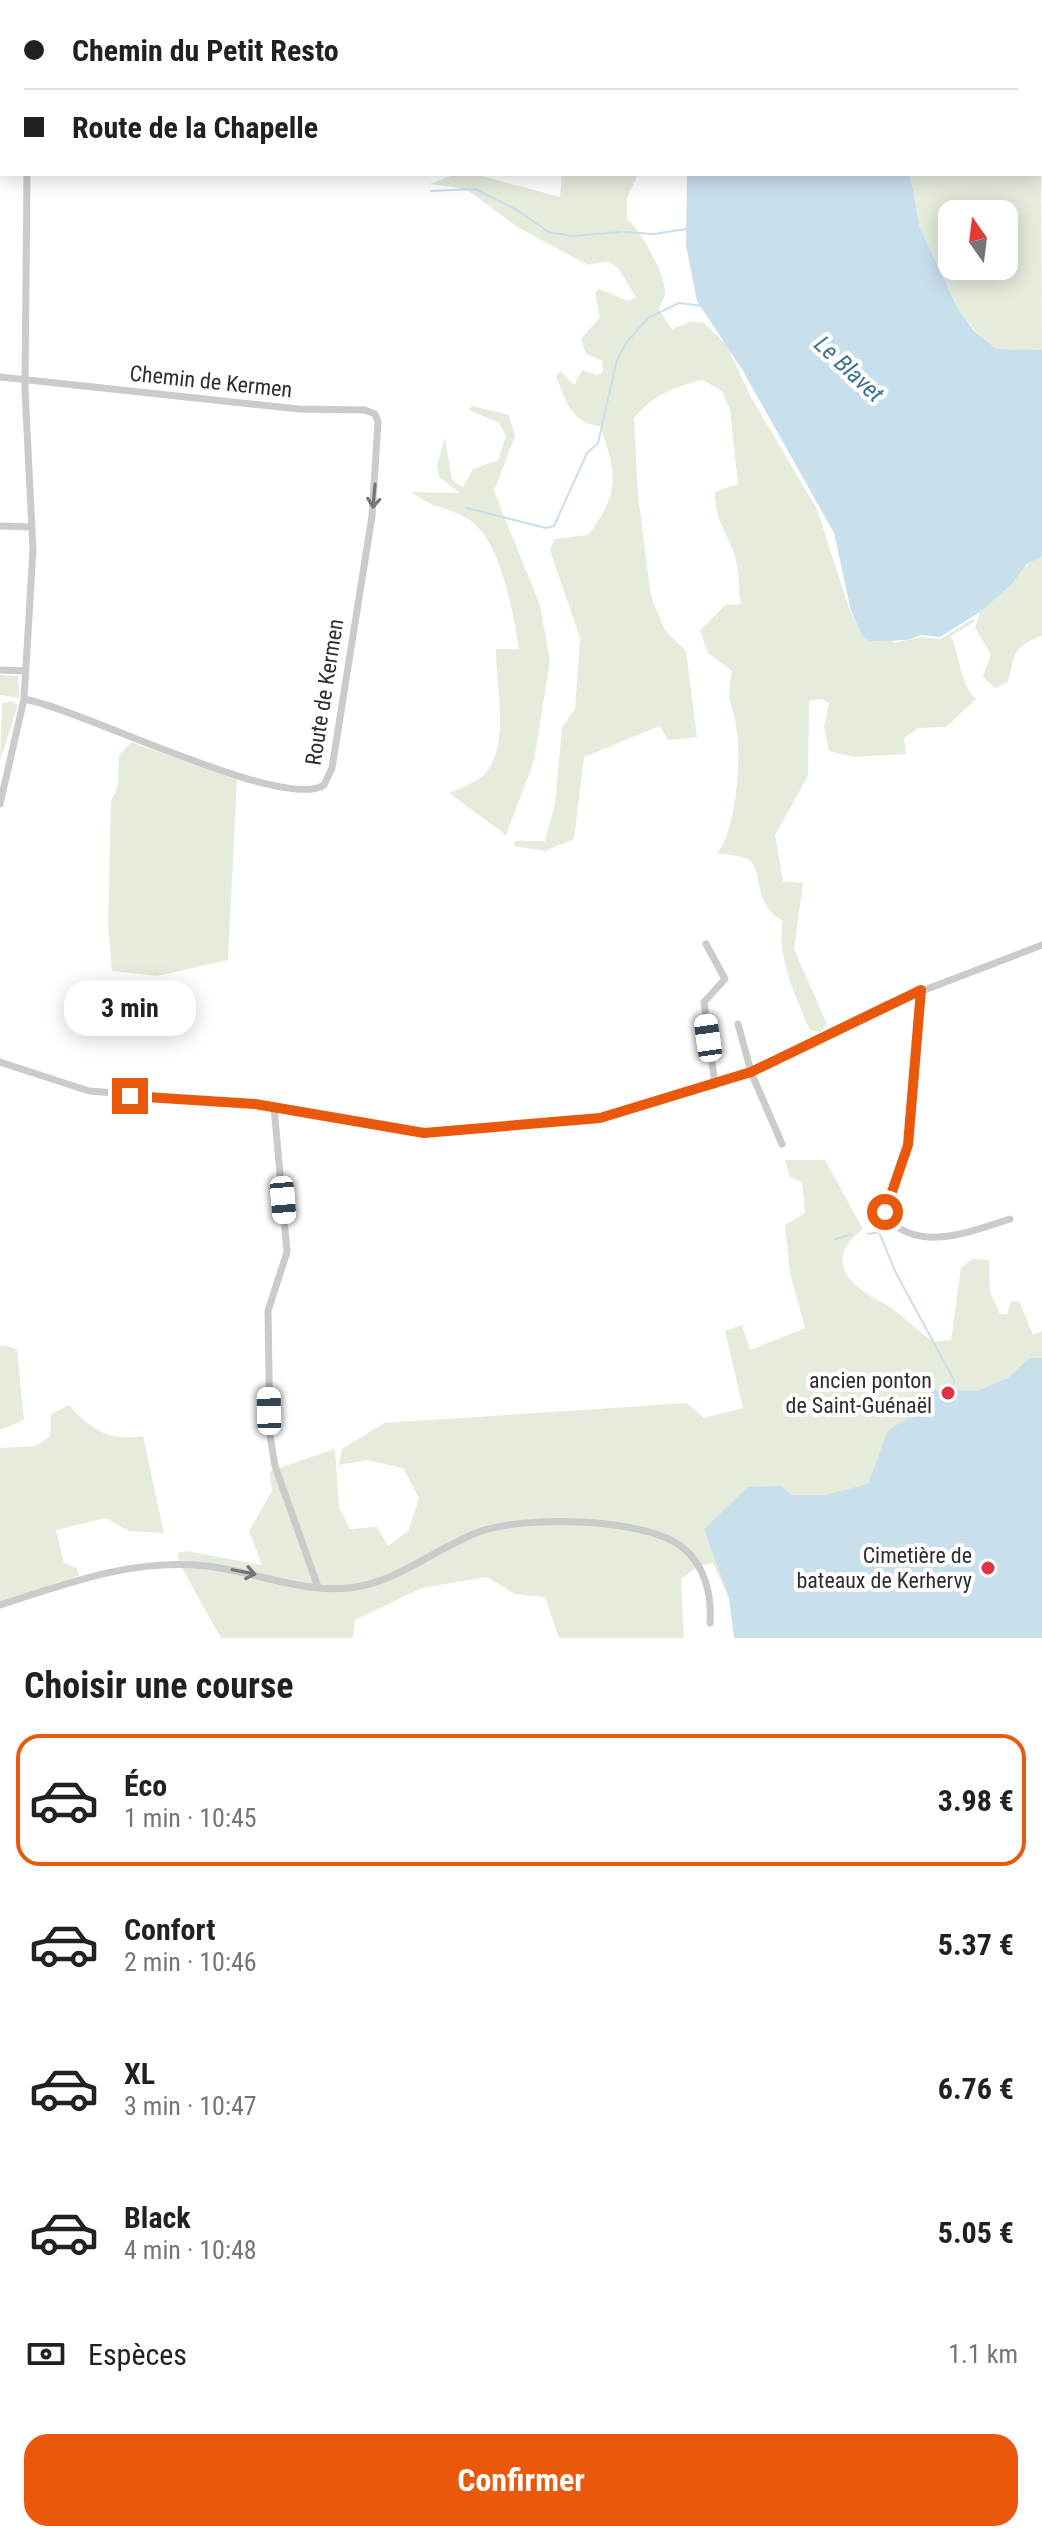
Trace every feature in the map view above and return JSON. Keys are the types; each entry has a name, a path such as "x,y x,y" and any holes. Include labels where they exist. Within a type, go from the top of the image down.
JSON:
{"street":[{"path":"0,804 3,775 24,699 32,527 25,379 27,176"},
{"path":"0,377 25,379"},
{"name":"Chemin de Kermen","path":"25,379 299,409 365,410 375,414 377,432"},
{"name":"Route de Kermen","path":"24,699 249,779 316,790 328,781 372,516 377,432"},
{"path":"0,526 32,527"},
{"path":"0,670 25,671"},
{"path":"706,944 725,979 704,1002 715,1085"},
{"path":"0,1062 89,1091 274,1107 424,1133 600,1118 751,1072 921,990 1042,945"},
{"path":"921,990 908,1145 886,1217 908,1232 934,1238 1010,1219"},
{"path":"738,1024 751,1072 782,1144"},
{"path":"274,1107 287,1252 268,1311 270,1435 275,1466 318,1587"},
{"path":"0,1605 117,1570 169,1564 210,1566 318,1587 347,1588 376,1582 475,1533 503,1525 581,1521 653,1534 679,1544 691,1555 708,1589 710,1623"}],"green space":[{"path":"451,176 482,176 560,197 562,176 637,176 627,198 627,219 645,241 661,275 665,292 659,310 672,329 692,321 704,323 726,344 751,397 817,509 850,611 862,636 870,641 893,639 894,643 921,637 941,639 974,618 974,622 951,636 963,678 976,699 946,727 918,728 904,738 906,754 853,757 829,751 824,727 829,703 821,699 809,701 808,776 775,835 783,881 803,883 794,949 827,1024 821,1032 810,1030 799,1004 782,948 783,921 766,906 753,865 742,857 717,853 733,813 738,745 730,698 732,671 708,653 700,631 725,605 741,604 737,565 715,503 715,492 738,484 730,410 722,391 703,380 665,393 634,418 638,495 651,596 665,630 686,651 697,737 668,740 660,726 584,757 574,839 545,851 514,846 515,841 545,841 555,804 562,727 575,709 580,638 550,550 554,539 588,535 606,507 612,483 610,457 600,426 576,416 556,376 560,371 574,385 582,370 597,375 603,372 602,361 586,354 581,339 600,317 595,293 599,289 629,301 636,297 618,268 608,261 588,265 519,228 466,189 430,184"},
{"path":"910,176 1041,176 1042,350 997,349 975,331 957,307 944,280 1018,280 1018,200 938,200 938,266 920,228"},
{"path":"472,406 509,415 515,436 494,491 540,605 550,661 534,761 506,835 449,793 477,780 488,769 495,755 500,719 496,649 519,649 504,578 489,543 479,529 468,519 425,501 412,492 460,493 439,477 437,465 445,438 452,480 463,487 473,469 498,460 506,436 499,423 469,410"},
{"path":"1038,555 1042,556 1042,636 1020,648 1008,682 995,688 983,677 991,654 975,628 980,612"},
{"path":"0,675 18,676 20,698 0,695"},
{"path":"12,701 18,705 0,761 2,703"},
{"path":"131,742 237,780 228,960 157,976 112,971 108,925 111,802 118,784 119,756"},
{"path":"785,1160 825,1160 863,1229 844,1251 842,1262 845,1271 860,1289 896,1311 933,1342 951,1340 961,1268 972,1259 989,1260 990,1292 1000,1314 1007,1314 1011,1301 1020,1302 1033,1335 1042,1331 1042,1619 734,1638 729,1598 713,1563 699,1566 681,1579 684,1638 559,1638 545,1597 515,1594 487,1577 422,1588 355,1620 353,1638 221,1638 179,1563 178,1553 187,1551 262,1565 249,1531 272,1491 270,1471 335,1449 339,1508 350,1529 377,1527 388,1546 408,1531 419,1498 403,1468 367,1460 339,1465 342,1449 384,1423 687,1403 704,1418 743,1408 725,1331 742,1325 750,1350 805,1328 790,1273 785,1225 805,1213 802,1182 790,1177"},
{"path":"0,1346 17,1350 24,1420 0,1430"},
{"path":"69,1405 102,1432 120,1437 143,1436 164,1533 129,1531 106,1518 56,1530 64,1563 77,1568 79,1576 0,1602 0,1448 36,1446 50,1436 51,1414"}],"water":[{"name":"Le Blavet","path":"687,176 910,176 920,228 938,266 938,280 944,280 957,307 974,331 997,349 1042,350 1042,556 1027,564 1011,585 980,612 940,637 921,635 907,640 870,641 862,636 851,611 834,533 743,371 697,301 686,245"},
{"path":"1030,1358 1042,1358 1042,1638 734,1638 729,1598 704,1529 748,1487 782,1486 791,1495 825,1495 868,1484 888,1430 927,1407 932,1390 977,1391 1008,1378"}],"waterway":[{"path":"431,191 475,189 517,210 549,232 572,236 620,232"},
{"path":"624,232 654,234 686,229"},
{"path":"467,508 546,528 554,526 587,453 598,443 617,360 626,343 648,318 679,303 703,306"},
{"path":"868,1234 879,1232 896,1273 954,1380 953,1388"},
{"path":"836,1239 851,1234"}],"place":[{"name":"ancien ponton de Saint-Guénaël","path":"948,1393"},
{"name":"Cimetière de bateaux de Kerhervy","path":"988,1568"}],"route":[{"path":"130,1096 255,1104 424,1133 600,1118 751,1072 921,990 908,1145 904,1165 885,1212"}]}
